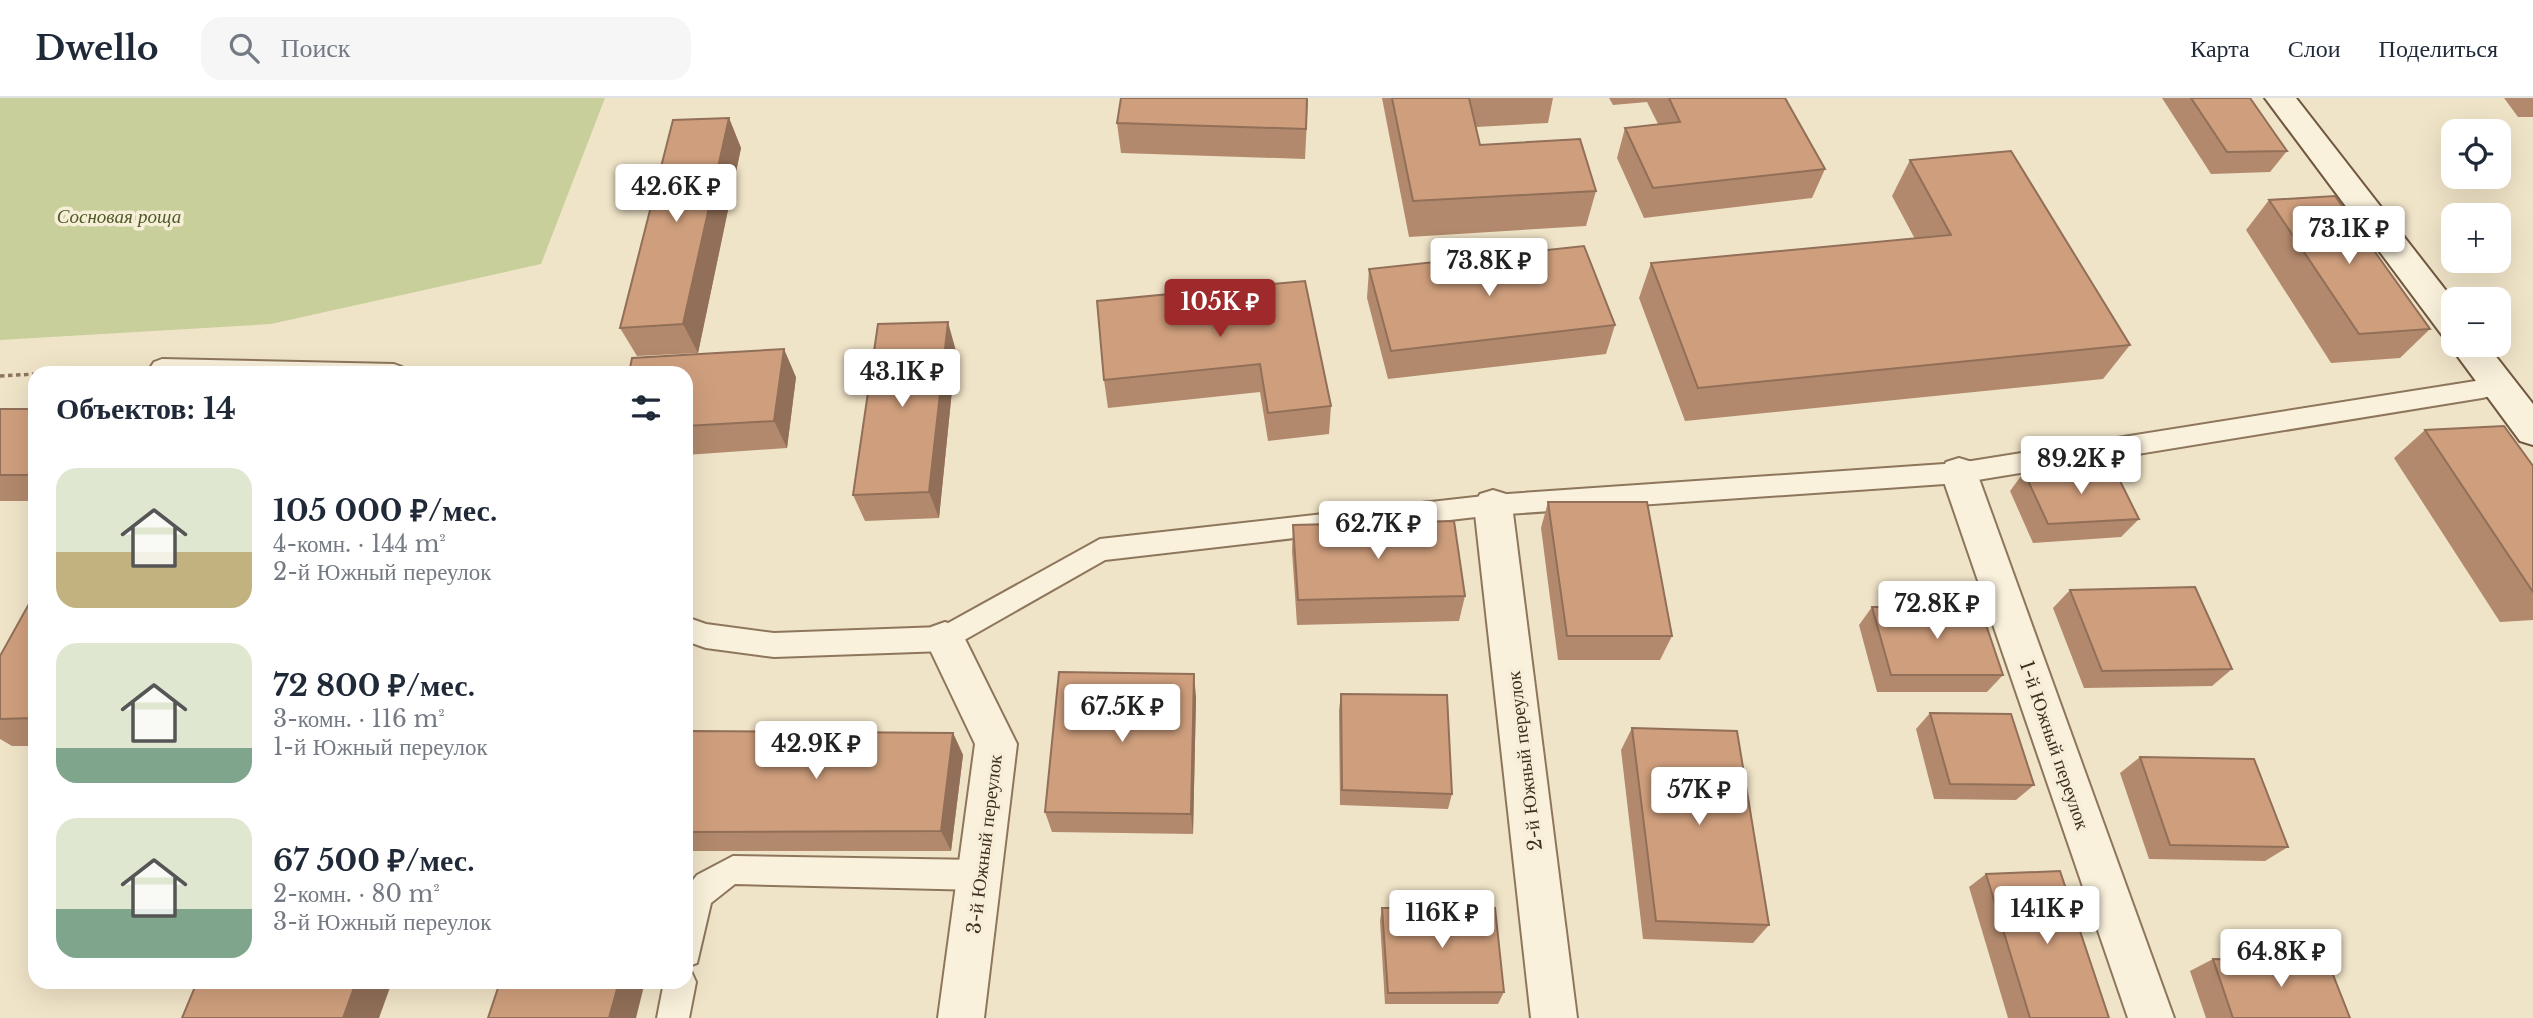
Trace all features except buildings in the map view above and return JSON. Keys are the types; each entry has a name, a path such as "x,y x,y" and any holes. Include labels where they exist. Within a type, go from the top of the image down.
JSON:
{"street":[{"path":"2280,98 2441,309"},
{"path":"2477,357 2533,431"},
{"name":"1-й Южный переулок","path":"1959,473 2151,1018"},
{"name":"2-й Южный переулок","path":"1493,505 1554,1018"},
{"name":"3-й Южный переулок","path":"945,639 996,744 961,1018"}],"lane":[{"path":"693,631 706,636 774,645 945,639 1100,550 1493,505 1959,473 2482,389"},
{"path":"693,915 697,894 713,879 733,870 980,875"},
{"path":"673,1018 679,989"}],"path":[{"path":"0,376 28,374"}],"green space":[{"name":"Сосновая роща","path":"0,98 605,98 541,264 271,324 0,340"}]}
